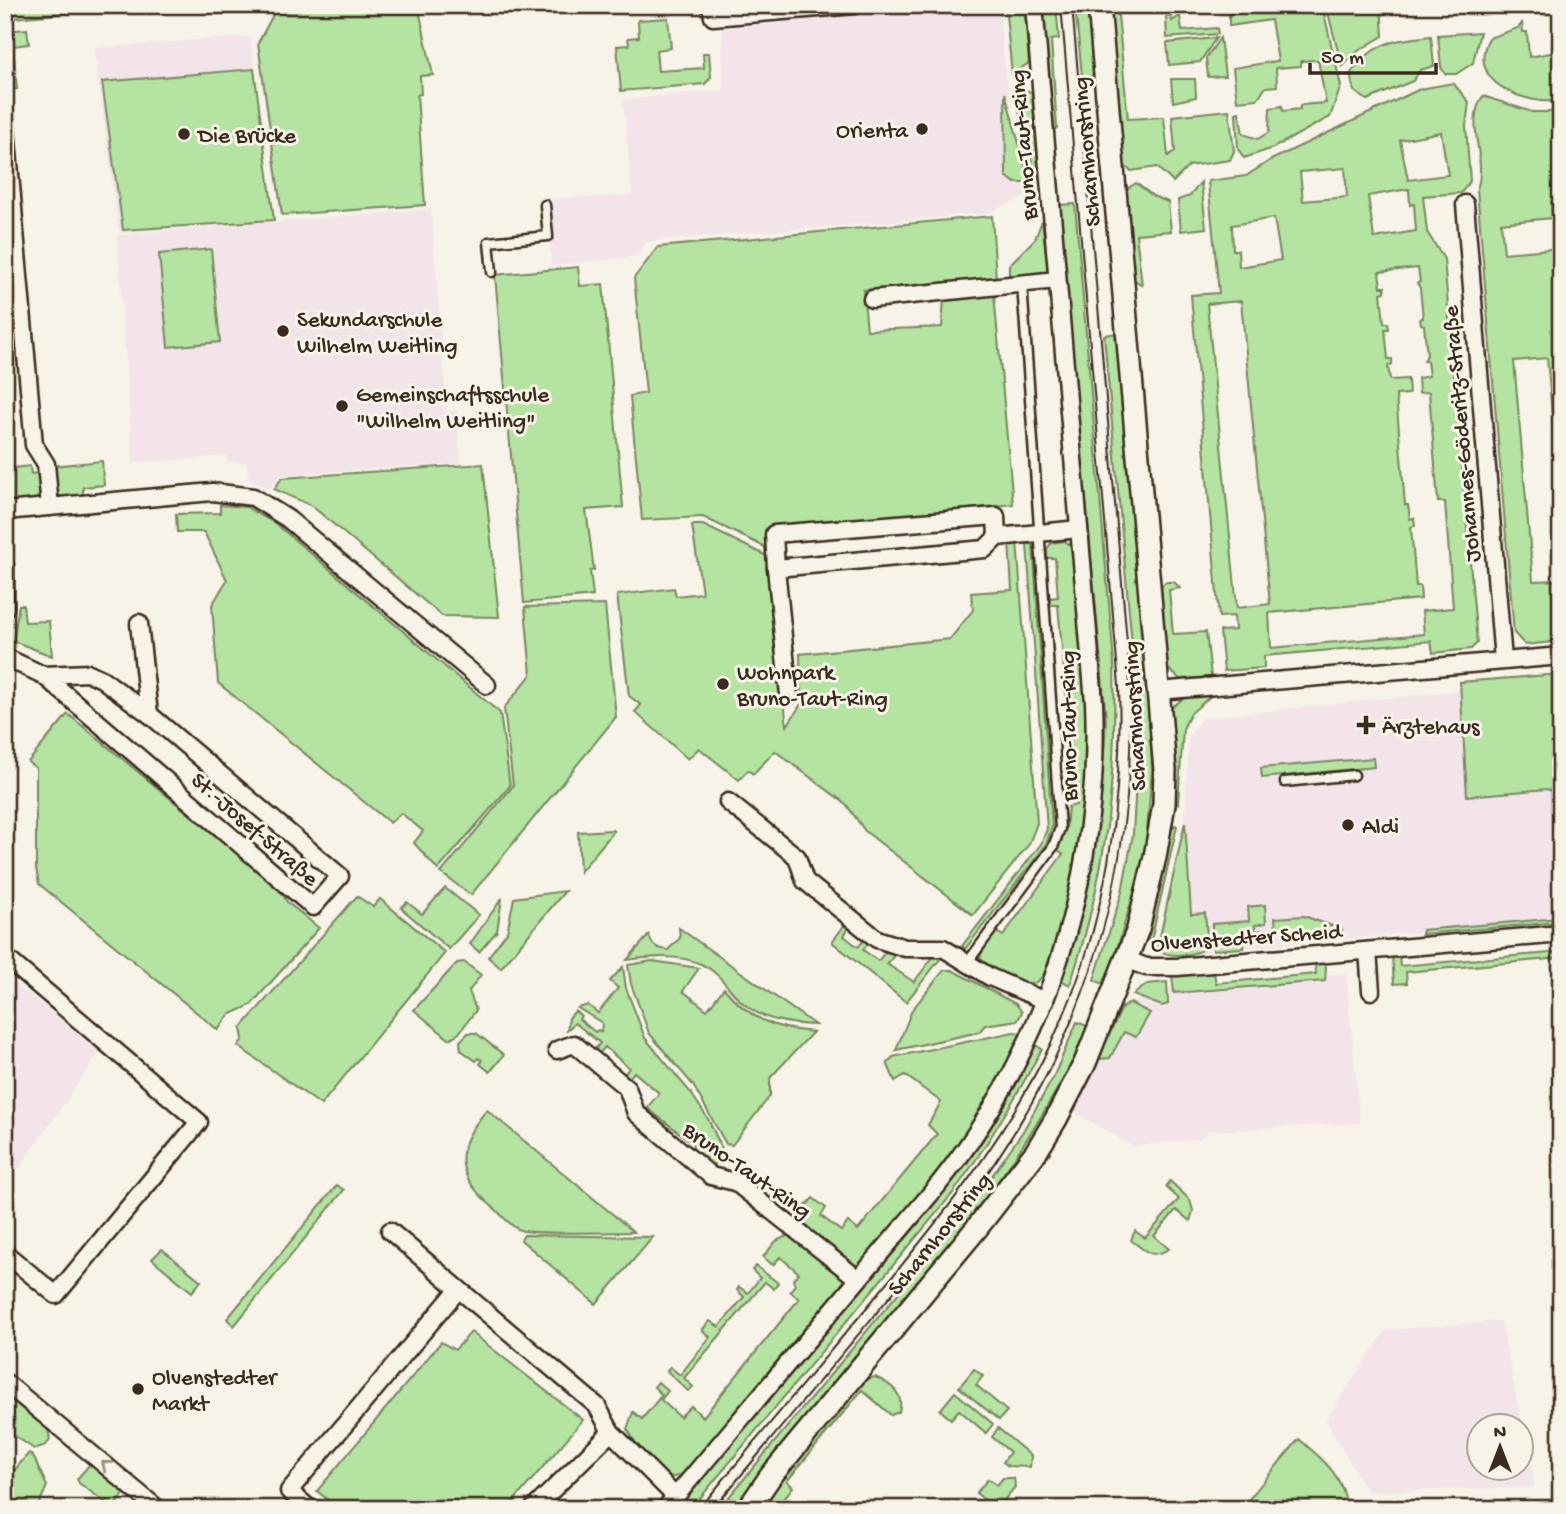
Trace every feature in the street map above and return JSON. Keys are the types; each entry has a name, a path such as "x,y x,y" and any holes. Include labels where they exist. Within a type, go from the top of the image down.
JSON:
{"street":[{"path":"712,5 712,17 855,5"},
{"name":"Bruno-Taut-Ring","path":"390,1231 457,1291 597,1406 611,1432 670,1503 945,1177 978,1131 1045,1000 1060,960 1078,897 1088,840 1095,771 1093,684 1034,5"},
{"name":"Scharnhorstring","path":"748,1509 770,1477 976,1229 1035,1152 1085,1063 1128,960 1146,899 1164,804 1165,770 1099,5"},
{"path":"5,118 34,445 46,464 50,507"},
{"name":"Johannes-Göderitz-Straße","path":"1465,204 1503,660"},
{"path":"872,299 1057,280"},
{"path":"5,511 212,492 253,497 288,519 487,685"},
{"path":"789,695 774,534 996,516 997,537"},
{"path":"776,568 985,549 997,537 1079,529"},
{"path":"5,567 5,608"},
{"path":"139,623 149,714"},
{"path":"1159,691 1561,656"},
{"name":"St.-Josef-Straße","path":"5,657 43,675 313,907 340,876 149,714 96,676 43,675"},
{"path":"728,802 797,858 805,881 877,939 903,947 939,947 1045,1000"},
{"name":"Olvenstedter Scheid","path":"1128,960 1146,967 1168,967 1561,934"},
{"name":"Olvenstedter Scheid","path":"1368,951 1371,991"},
{"path":"5,957 199,1122 55,1295 5,1253"},
{"name":"Bruno-Taut-Ring","path":"557,1050 574,1044 627,1088 636,1113 711,1176 735,1182 858,1279"},
{"path":"310,1509 289,1491 457,1291"},
{"path":"5,1382 158,1509"},
{"path":"533,1509 611,1432"}],"lane":[{"path":"492,272 489,242 548,236 545,205"},
{"path":"967,963 1053,847 1060,828 1022,284"},
{"path":"1285,782 1354,775"}],"shaded area":[{"path":"948,5 998,5 1006,77 1026,196 988,213 646,242 638,256 551,266 547,199 632,195 623,100 723,90 722,26"},
{"name":"Die Brücke","path":"250,36 275,221 119,233 94,48"},
{"name":"Sekundarschule Wilhelm Weitling","path":"431,209 447,411 457,410 461,463 281,475 271,488 249,480 247,462 227,462 226,456 133,463 117,235"},
{"path":"1561,676 1561,920 1171,954 1163,950 1185,817 1189,736 1202,718 1446,692 1510,680"},
{"path":"1346,973 1360,1123 1207,1131 1200,1139 1133,1146 1069,1109 1122,1006 1171,988"},
{"path":"5,975 100,1052 5,1188"},
{"path":"1501,1321 1520,1412 1464,1412 1464,1482 1534,1482 1535,1487 1367,1492 1326,1420 1386,1330"}],"green space":[{"path":"5,5 151,5 5,19"},
{"path":"337,5 418,5 433,75 420,76 421,94 417,95 425,205 282,215 258,43 274,13"},
{"path":"1005,5 1019,5 1025,15 1029,63 1012,74"},
{"path":"1041,5 1056,5 1059,39 1051,40 1057,128 1051,131"},
{"path":"1075,5 1087,5 1094,73 1086,82 1095,166 1091,167"},
{"path":"1107,5 1117,5 1128,119 1164,117 1168,156 1175,151 1172,116 1229,110 1234,151 1230,160 1189,166 1173,182 1157,167 1131,171 1121,163"},
{"path":"1254,5 1322,5 1341,86 1330,117 1273,148 1244,158 1238,149 1236,113 1239,112 1243,134 1258,139 1269,132 1270,108 1282,106 1283,111 1300,109 1300,105 1326,103 1318,60 1301,61 1301,66 1276,68 1277,86 1266,87 1257,99 1237,101 1233,68 1278,61 1271,20 1229,26 1229,15"},
{"path":"1326,5 1381,5 1383,36 1358,51 1342,67"},
{"path":"1171,16 1172,21 1180,16 1182,31 1217,28 1218,34 1167,38 1166,17"},
{"path":"668,18 671,48 656,50 658,71 704,68 703,53 709,53 711,77 705,84 621,91 617,46 629,45 628,38 639,37 638,20"},
{"path":"1522,23 1523,32 1527,32 1529,57 1561,51 1561,101 1516,95 1492,79 1485,67 1484,54 1489,38 1518,28"},
{"path":"27,29 29,44 13,46 17,89 7,90 5,31"},
{"path":"1480,32 1473,63 1456,74 1445,74 1441,67 1438,35"},
{"path":"1431,36 1434,66 1420,70 1413,81 1367,100 1354,91 1350,74 1368,54 1395,41"},
{"path":"1216,38 1200,62 1169,65 1167,43"},
{"path":"1220,38 1225,76 1208,77 1206,58"},
{"name":"Die Brücke","path":"254,69 274,220 123,230 102,82"},
{"path":"1171,79 1195,79 1196,97 1173,102"},
{"path":"1453,83 1469,102 1466,126 1470,181 1461,193 1423,196 1427,232 1444,259 1477,643 1471,649 1433,653 1431,641 1264,656 1264,668 1224,671 1220,631 1235,630 1234,616 1219,617 1191,295 1219,293 1208,181 1246,176 1271,160 1420,89","holes":["1441,132 1448,175 1408,180 1400,140","1345,168 1347,197 1303,201 1300,172","1409,189 1410,205 1414,204 1416,231 1374,238 1368,196","1274,218 1281,260 1239,267 1238,250 1233,250 1232,225","1418,268 1420,282 1417,283 1420,288 1423,318 1420,319 1424,325 1427,355 1424,361 1427,361 1429,376 1418,378 1419,393 1429,392 1438,502 1445,502 1453,608 1422,611 1424,634 1271,648 1269,613 1421,599 1420,586 1416,586 1411,527 1415,526 1414,518 1410,519 1408,505 1405,505 1396,395 1409,394 1408,379 1390,380 1388,366 1392,365 1392,359 1388,359 1385,329 1389,329 1388,323 1384,323 1381,293 1385,292 1385,287 1381,287 1379,272","1241,301 1270,604 1237,608 1207,304"]},
{"path":"1016,84 1032,93 1039,178 1036,179 1013,86"},
{"path":"1005,93 1028,183 1015,183 1006,176"},
{"path":"1483,96 1532,112 1561,112 1561,201 1551,202 1552,218 1501,223 1504,253 1561,248 1561,515 1547,358 1514,361 1533,581 1561,580 1561,641 1525,645 1514,633 1477,189 1480,166 1476,118"},
{"path":"1201,182 1206,228 1181,231 1178,200 1190,196"},
{"path":"1136,183 1153,196 1168,202 1171,231 1136,234 1142,285 1133,279 1124,191"},
{"path":"1075,204 1114,663 1114,747 1101,864 1083,943 1070,985 1061,980 1092,852 1106,720 1059,205"},
{"path":"992,216 996,279 863,290 867,330 942,327 944,298 994,294 1013,504 766,532 767,548 703,517 642,520 630,396 646,393 634,278 658,247"},
{"path":"1042,221 1048,271 1038,275 1009,278 1009,265 1035,239"},
{"path":"211,249 220,342 168,347 159,254"},
{"path":"578,267 580,286 603,284 623,507 586,510 594,570 590,571 593,596 524,603 495,275"},
{"path":"1117,333 1146,647 1152,769 1145,856 1106,985 1094,980 1122,892 1133,834 1136,780 1135,678 1104,335"},
{"path":"102,461 104,485 83,487 83,497 65,499 54,493 52,466"},
{"path":"483,464 499,617 442,616 312,506 274,489 282,478"},
{"path":"30,466 31,474 41,472 42,492 35,500 15,503 7,496 5,469"},
{"path":"220,505 246,507 276,524 500,713 510,786 438,870 414,843 423,831 401,813 390,823 218,683 212,605 227,580 204,532 177,532 176,514 220,513"},
{"path":"692,525 703,525 767,556 787,726 801,704 800,654 950,639 973,610 971,593 1012,590 1009,541 1017,540 1037,823 1029,844 973,915 865,831 846,804 775,751 753,774 748,770 739,780 699,748 688,759 635,712 641,705 629,696 617,595 674,588 676,596 702,593"},
{"path":"1065,541 1070,545 1073,556 1082,654 1085,801 1070,898 1046,970 1039,980 1027,986 983,964 980,956 995,931 1003,936 1063,854 1058,850 1066,828 1068,807 1076,805 1058,605 1048,605 1048,598 1058,597 1055,558 1047,558 1047,549 1051,543"},
{"path":"1027,544 1033,544 1052,826 1046,845 965,949 962,946 1041,844 1047,829"},
{"path":"1165,582 1174,582 1180,588 1169,590 1173,634 1206,632 1211,677 1180,679 1168,669 1160,589"},
{"path":"19,605 23,605 25,622 49,621 52,656 13,641"},
{"path":"605,605 616,717 471,895 441,873 513,786 504,708 531,675 525,607"},
{"path":"1561,674 1561,797 1547,789 1467,796 1460,682"},
{"path":"1214,693 1190,714 1183,729 1178,803 1174,797 1172,707 1188,695"},
{"path":"68,714 280,889 287,902 319,928 251,1005 229,1015 218,1030 39,884 36,869 36,768 28,762"},
{"path":"1373,758 1374,767 1262,778 1261,768"},
{"path":"1185,822 1191,914 1205,913 1208,946 1191,954 1176,955 1157,950"},
{"path":"1177,826 1150,945 1146,931 1170,830"},
{"path":"614,831 580,872 578,832"},
{"path":"445,888 479,915 449,949 401,908 407,902 422,914"},
{"path":"565,891 501,968 488,957 507,932 514,898"},
{"path":"357,896 373,907 380,899 445,953 321,1105 238,1046 243,1039 241,1028"},
{"path":"502,898 497,931 479,952 470,944"},
{"path":"1265,905 1266,923 1255,925 1255,931 1267,930 1267,936 1244,938 1243,948 1213,950 1212,924 1249,921 1248,907"},
{"path":"1304,916 1343,930 1294,935 1292,929 1276,930 1275,918"},
{"path":"1559,918 1560,922 1422,934 1422,930"},
{"path":"846,923 849,926 844,936 858,947 865,939 869,942 863,950 878,961 888,949 898,951 887,964 914,982 937,952 944,954 906,1002 832,942"},
{"path":"679,928 815,1025 769,1018 752,1010 714,972 701,964 665,957 627,960 649,935 656,946 668,950 680,938"},
{"path":"1561,952 1561,958 1406,972 1407,983 1394,984 1392,955 1399,955 1400,966"},
{"path":"652,961 699,968 683,991 707,1010 724,988 743,1008 763,1020 786,1028 813,1032 770,1078 770,1096 732,1145 726,1144 693,1085 649,1033 631,984 628,965"},
{"path":"464,962 481,975 469,991 476,1010 459,1033 449,1039 414,1010 457,963"},
{"path":"1315,962 1321,962 1326,967 1325,981 1174,993 1172,975 1214,973 1216,983 1316,974"},
{"path":"623,967 626,988 645,1038 691,1093 708,1119 725,1155 713,1165 689,1151 694,1144 647,1108 659,1093 634,1072 627,1081 622,1077 629,1068 605,1047 597,1056 593,1052 600,1043 575,1023 567,1030 569,1018 575,1011 581,1016 579,1019 595,1032 601,1032 602,1023 578,1008 588,1005 598,1013 618,988 610,981"},
{"path":"944,970 952,970 1016,1004 1022,1012 1018,1020 985,1025 979,1032 896,1050 912,1010"},
{"path":"1167,982 1168,1004 1162,1006 1133,995 1147,984"},
{"path":"1130,1003 1150,1013 1136,1037 1124,1032 1110,1058 1097,1059 1122,1008"},
{"path":"1077,1022 1090,1027 1021,1148 981,1205 895,1315 759,1474 737,1509 719,1509 973,1203 1023,1131 1053,1078"},
{"path":"1014,1032 1021,1033 986,1107 916,1199 861,1265 849,1265 801,1223 801,1211 813,1198 826,1208 821,1216 841,1231 848,1222 858,1230 937,1134 928,1125 941,1102 905,1075 895,1081 887,1063 893,1057"},
{"path":"468,1033 476,1033 504,1055 490,1072 480,1064 482,1060 478,1058 476,1061 461,1050 460,1041"},
{"path":"1034,1044 1042,1049 1000,1122 953,1193 691,1509 676,1509 934,1205 980,1141"},
{"path":"487,1110 634,1232 528,1232 510,1224 481,1197 465,1173 462,1162 468,1138"},
{"path":"1170,1181 1190,1200 1193,1211 1190,1221 1176,1210 1154,1236 1169,1249 1158,1254 1149,1253 1131,1240 1135,1231 1145,1238 1179,1199 1166,1187"},
{"path":"337,1185 344,1190 234,1326 227,1319"},
{"path":"524,1235 653,1237 596,1304 521,1240"},
{"path":"789,1235 795,1236 844,1278 843,1283 687,1473 674,1477 664,1475 640,1449 627,1429 633,1412 642,1419 662,1395 654,1387 658,1382 668,1391 661,1400 680,1417 691,1406 703,1417 799,1299 790,1291 795,1285 793,1280 799,1273 780,1257 773,1265 763,1257 776,1241"},
{"path":"162,1249 201,1281 192,1292 152,1259"},
{"path":"756,1266 778,1283 774,1289 765,1282 684,1378 693,1387 688,1391 667,1371 670,1367 680,1375 710,1337 702,1330 710,1321 719,1327 744,1297 737,1290 739,1287 748,1293 760,1278 752,1270"},
{"path":"471,1332 583,1420 507,1509 339,1509 317,1491 441,1342 455,1350"},
{"path":"974,1369 983,1376 976,1385 1007,1411 999,1420 959,1387"},
{"path":"875,1377 895,1390 900,1400 899,1412 891,1415 862,1390 787,1481 793,1487 775,1509 759,1509 856,1390 867,1379"},
{"path":"955,1392 993,1424 986,1433 959,1410 951,1419 940,1410"},
{"path":"5,1395 48,1429 50,1440 46,1445 34,1449 5,1429"},
{"path":"998,1428 1031,1456 1030,1467 1008,1466 1003,1462 1010,1452 992,1437"},
{"path":"1299,1439 1324,1461 1337,1477 1347,1509 1260,1509 1248,1500"},
{"path":"29,1453 47,1486 37,1509 5,1509 5,1469 12,1473"},
{"path":"91,1463 125,1493 113,1508 77,1479"},
{"path":"1003,1478 1014,1478 1015,1487 997,1509 987,1509 990,1504 976,1493 988,1479 997,1485"}],"tram line":[{"path":"699,1509 920,1243 992,1146 1052,1041 1070,999 1098,913 1114,823 1118,777 1119,686 1061,5"},
{"path":"965,1204 1008,1143 1044,1081 1074,1016 1097,950 1115,882 1126,812 1130,739 1129,665 1072,5"},
{"path":"713,1509 937,1240"}],"place":[{"name":"Orienta","path":"922,129"},
{"name":"Die Brücke","path":"184,134"},
{"name":"Sekundarschule Wilhelm Weitling","path":"283,331"},
{"name":"Gemeinschaftsschule \"Wilhelm Weitling\"","path":"342,406"},
{"name":"Wohnpark Bruno-Taut-Ring","path":"723,684"},
{"name":"Ärztehaus","path":"1366,725"},
{"name":"Aldi","path":"1348,825"},
{"name":"Olvenstedter Markt","path":"138,1389"}]}
